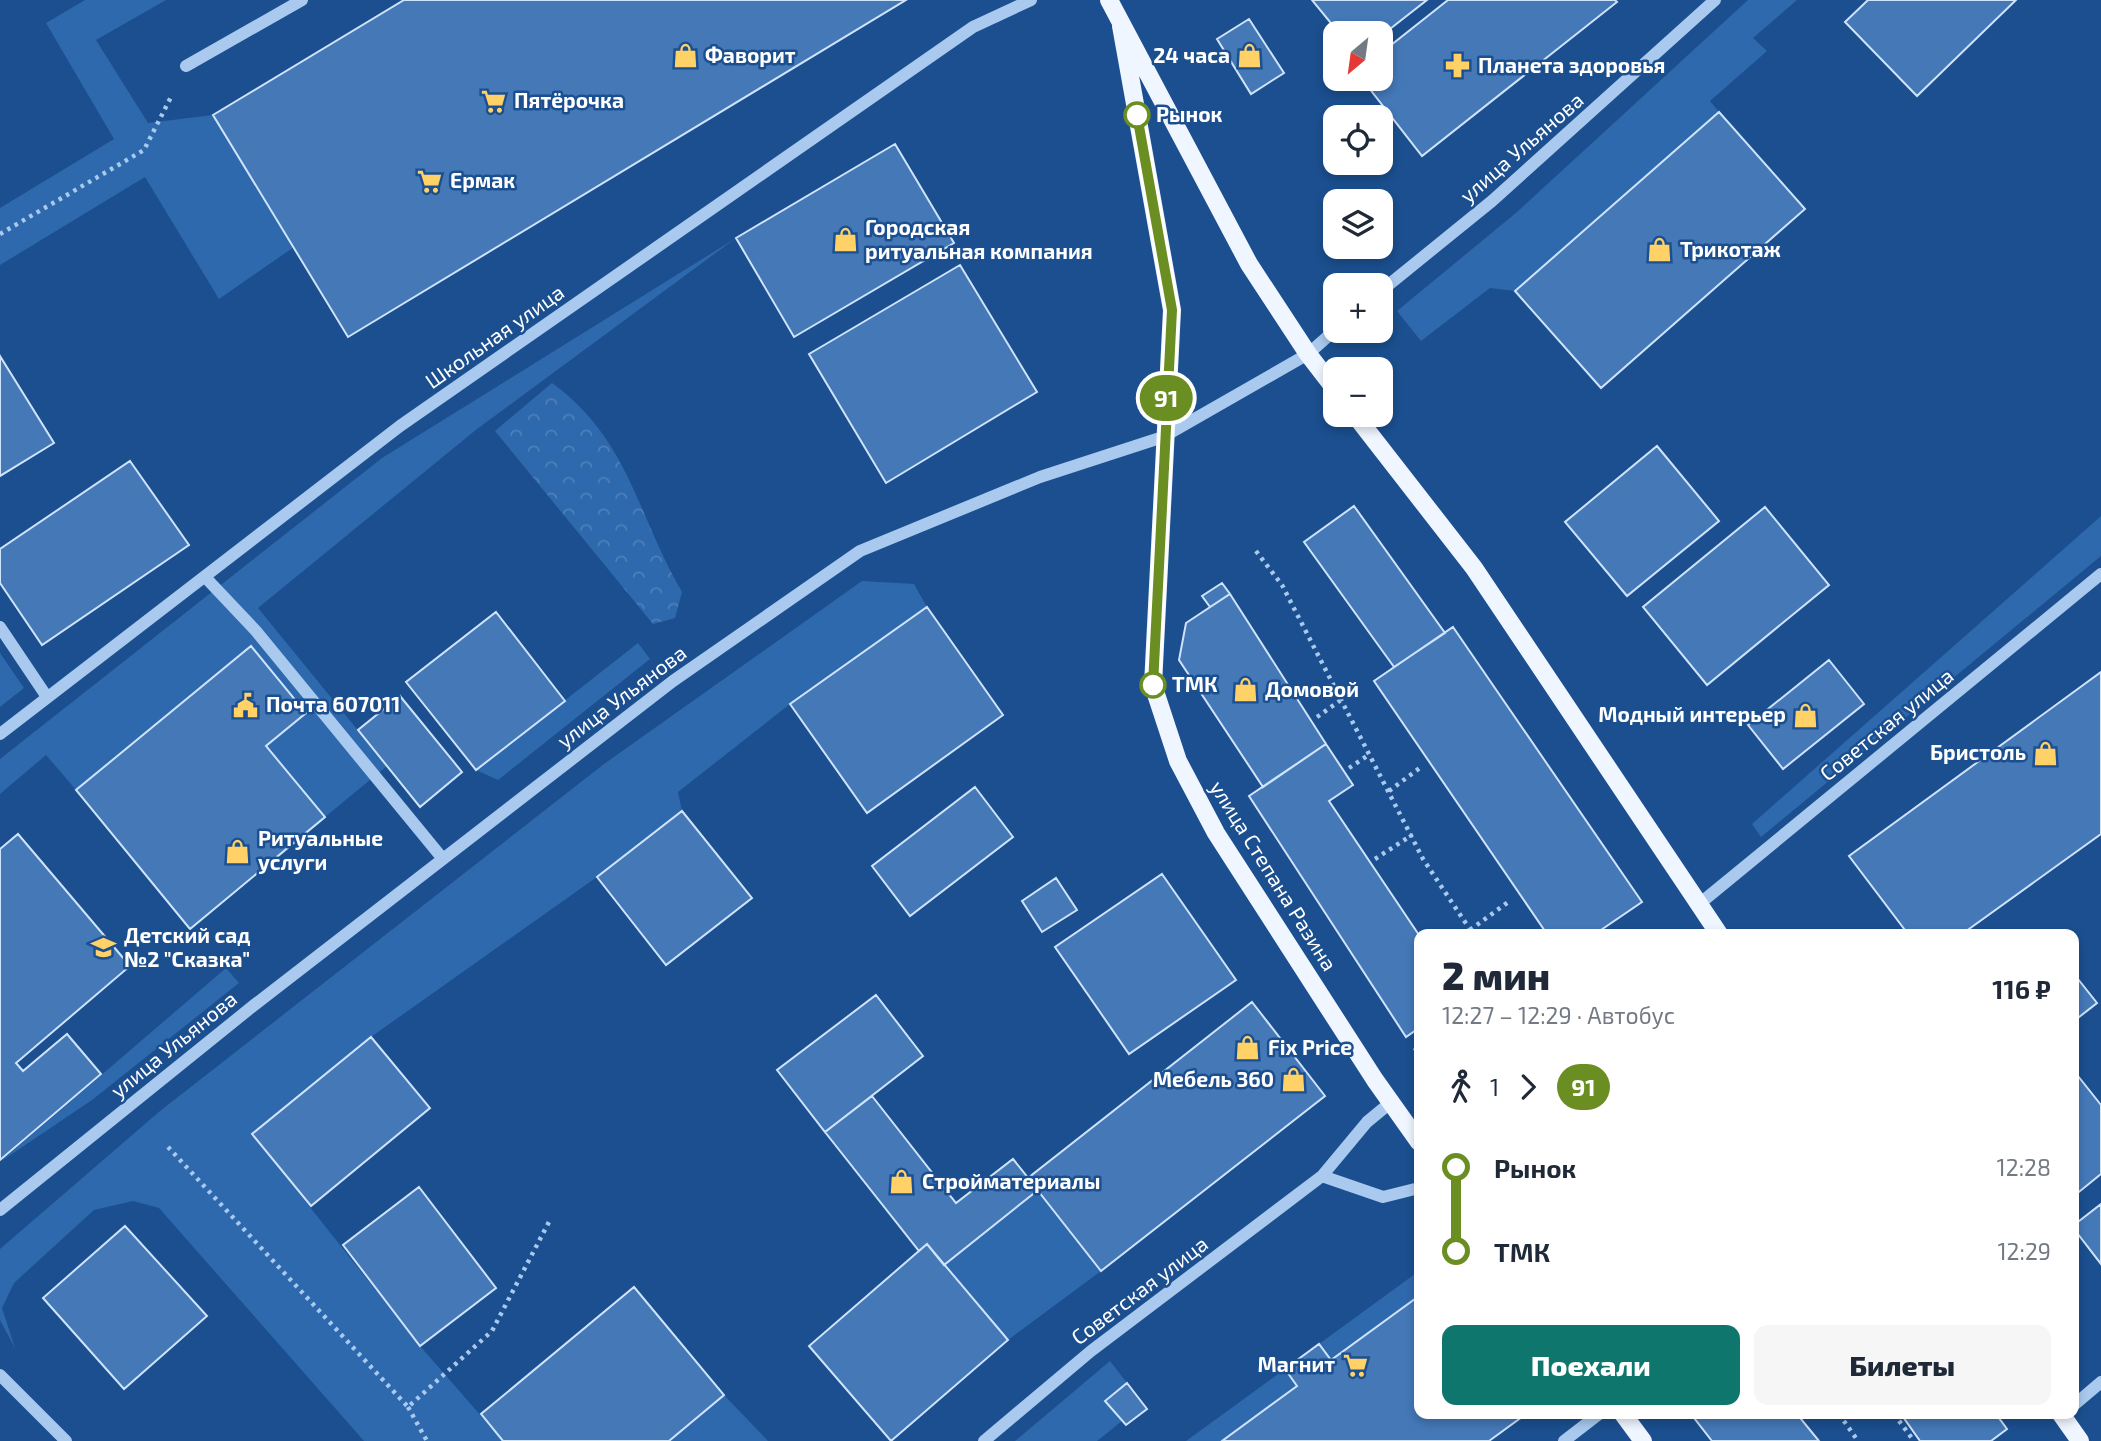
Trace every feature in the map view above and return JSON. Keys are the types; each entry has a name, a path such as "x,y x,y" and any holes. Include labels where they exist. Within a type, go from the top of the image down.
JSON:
{"main road":[{"name":"улица Степана Разина","path":"1109,0 1249,264 1323,373"},
{"name":"улица Степана Разина","path":"1121,26 1172,310 1163,437 1153,685 1178,761 1216,833 1390,1103 1414,1135"},
{"path":"1364,427 1474,568 1715,929"},
{"path":"1627,1419 1643,1441"},
{"path":"2065,1419 2080,1441"}],"street":[{"path":"186,66 302,0"},
{"name":"Школьная улица","path":"0,734 400,426 973,27 1031,0"},
{"name":"улица Ульянова","path":"1393,281 1492,201 1716,0"},
{"name":"улица Ульянова","path":"0,1210 242,1015 673,681 860,551 1040,477 1163,437 1308,354 1323,341"},
{"name":"Советская улица","path":"1698,905 2101,574"},
{"path":"205,577 256,631 443,859"},
{"path":"0,627 47,697"},
{"name":"Советская улица","path":"985,1441 1091,1351 1322,1176 1367,1122 1390,1103"},
{"path":"1322,1176 1383,1197 1414,1189"},
{"path":"0,1375 66,1441"},
{"path":"2079,1401 2101,1382"},
{"path":"1564,1441 1593,1419"}],"path":[{"path":"0,234 144,150 186,66"},
{"path":"1256,551 1282,585 1423,859 1469,929"},
{"path":"1317,717 1341,700"},
{"path":"1349,768 1370,754"},
{"path":"1389,791 1421,767"},
{"path":"1375,859 1412,835"},
{"path":"1475,929 1511,900"},
{"path":"168,1147 408,1407 427,1441"},
{"path":"408,1407 492,1331 551,1220"},
{"path":"1843,1419 1858,1441"},
{"path":"1898,1419 1914,1441"}],"green space":[{"path":"85,0 166,0 96,40 148,123 213,115 294,247 219,299 145,177 0,265 0,208 114,139 46,23"},
{"path":"1748,0 1797,0 1753,38 1767,51 1710,101 1719,112 1515,291 1490,288 1421,341 1397,311 1517,212"},
{"path":"736,238 477,429 258,608 387,766 325,817 266,746 306,713 251,646 76,790 46,755 0,794 0,759 382,458"},
{"path":"552,383 578,405 615,453 682,592 675,618 653,624 495,431"},
{"path":"2101,516 2101,556 1761,837 1752,824"},
{"path":"862,581 914,584 927,607 790,704 678,792 682,811 597,877 371,1037 252,1134 420,1346 503,1441 364,1441 159,1208 133,1201 94,1210 14,1283 2,1308 15,1348 0,1320 0,1249 160,1111 604,764"},
{"path":"638,643 650,659 498,780 476,770"},
{"path":"0,653 24,688 0,707"},
{"path":"226,968 239,983 92,1100 0,1162"},
{"path":"1038,1190 1101,1271 1008,1340 944,1265"},
{"path":"1414,1275 1414,1300 1331,1360 1319,1344"},
{"path":"1110,1361 1127,1383 1106,1401 1122,1421 1097,1441 1015,1441"},
{"path":"1285,1369 1297,1386 1222,1441 1186,1441"},
{"path":"724,1395 768,1441 669,1441"}],"building":[{"name":"Ермак","path":"404,0 906,0 348,337 213,115"},
{"path":"1312,0 1427,0 1393,27 1393,21 1329,21"},
{"name":"Планета здоровья","path":"1448,0 1617,2 1422,156 1393,119 1393,105 1382,105 1371,91 1393,91 1393,44"},
{"path":"1868,0 2016,0 1917,96 1845,22"},
{"name":"24 часа","path":"1249,19 1284,73 1251,94 1217,39"},
{"name":"Трикотаж","path":"1719,112 1805,209 1601,388 1515,291"},
{"name":"Городская ритуальная компания","path":"895,144 954,243 794,337 736,238"},
{"path":"960,265 1037,392 886,483 809,354"},
{"path":"0,356 54,443 0,476"},
{"path":"1657,446 1719,521 1627,596 1565,522"},
{"path":"130,461 189,545 42,645 0,583 0,549"},
{"path":"1354,506 1445,633 1394,667 1304,542"},
{"path":"1765,507 1829,585 1707,685 1643,607"},
{"path":"1222,583 1230,594 1210,607 1202,596"},
{"name":"Домовой","path":"1230,594 1326,744 1263,787 1179,660 1186,623"},
{"path":"927,607 1003,715 867,813 790,704"},
{"path":"496,612 565,701 476,770 406,682"},
{"path":"1453,627 1642,902 1602,929 1544,929 1374,681"},
{"path":"251,646 306,713 266,746 325,817 190,929 76,790"},
{"name":"Модный интерьер","path":"1829,660 1864,704 1783,769 1748,725"},
{"name":"Бристоль","path":"2101,672 2101,834 1969,929 1904,929 1849,856"},
{"path":"400,696 462,772 420,807 358,730"},
{"path":"1326,744 1353,785 1329,801 1415,929 1414,1031 1406,1037 1249,796"},
{"path":"975,787 1013,837 910,916 872,866"},
{"path":"682,811 752,898 666,965 597,877"},
{"name":"Детский сад №2 \"Сказка\"","path":"18,834 130,966 16,1063 23,1071 67,1034 101,1074 0,1160 0,849"},
{"path":"1162,874 1236,980 1129,1054 1055,947"},
{"path":"1056,878 1077,910 1042,932 1022,901"},
{"path":"2079,980 2097,1003 2079,1017"},
{"path":"876,995 923,1056 825,1132 777,1070"},
{"path":"1252,1002 1325,1096 1101,1271 1028,1178"},
{"path":"371,1037 430,1108 311,1206 252,1134"},
{"path":"2079,1077 2101,1105 2101,1174 2079,1192"},
{"name":"Стройматериалы","path":"872,1096 956,1203 1013,1159 1038,1190 944,1265 927,1244 919,1251 825,1132"},
{"path":"419,1187 496,1288 420,1346 343,1245"},
{"path":"2101,1204 2101,1264 2079,1235 2079,1221"},
{"path":"125,1226 207,1316 124,1389 43,1298"},
{"path":"927,1244 1008,1340 891,1441 809,1346"},
{"path":"634,1287 724,1395 669,1441 503,1441 481,1414"},
{"name":"Магнит","path":"1414,1300 1414,1419 1519,1419 1489,1441 1222,1441 1297,1386 1285,1369 1319,1344 1331,1360"},
{"path":"1127,1383 1147,1409 1126,1425 1105,1401"},
{"path":"1695,1419 1801,1419 1819,1441 1712,1441"},
{"path":"1905,1419 2000,1419 2007,1429 1991,1441 1920,1441"}],"bus line":[{"name":"91","path":"1137,115 1172,310 1163,437 1153,685"}],"place":[{"name":"Фаворит","path":"685,56"},
{"name":"24 часа","path":"1250,56"},
{"name":"Планета здоровья","path":"1458,66"},
{"name":"Пятёрочка","path":"494,101"},
{"name":"Рынок","path":"1137,115"},
{"name":"Ермак","path":"430,181"},
{"name":"Городская ритуальная компания","path":"845,240"},
{"name":"Трикотаж","path":"1660,250"},
{"name":"ТМК","path":"1153,685"},
{"name":"Домовой","path":"1245,690"},
{"name":"Почта 607011","path":"246,705"},
{"name":"Модный интерьер","path":"1806,715"},
{"name":"Бристоль","path":"2046,753"},
{"name":"Ритуальные услуги","path":"238,851"},
{"name":"Детский сад №2 \"Сказка\"","path":"104,948"},
{"name":"Fix Price","path":"1248,1048"},
{"name":"Мебель 360","path":"1294,1080"},
{"name":"Стройматериалы","path":"902,1182"},
{"name":"Магнит","path":"1355,1365"}]}
